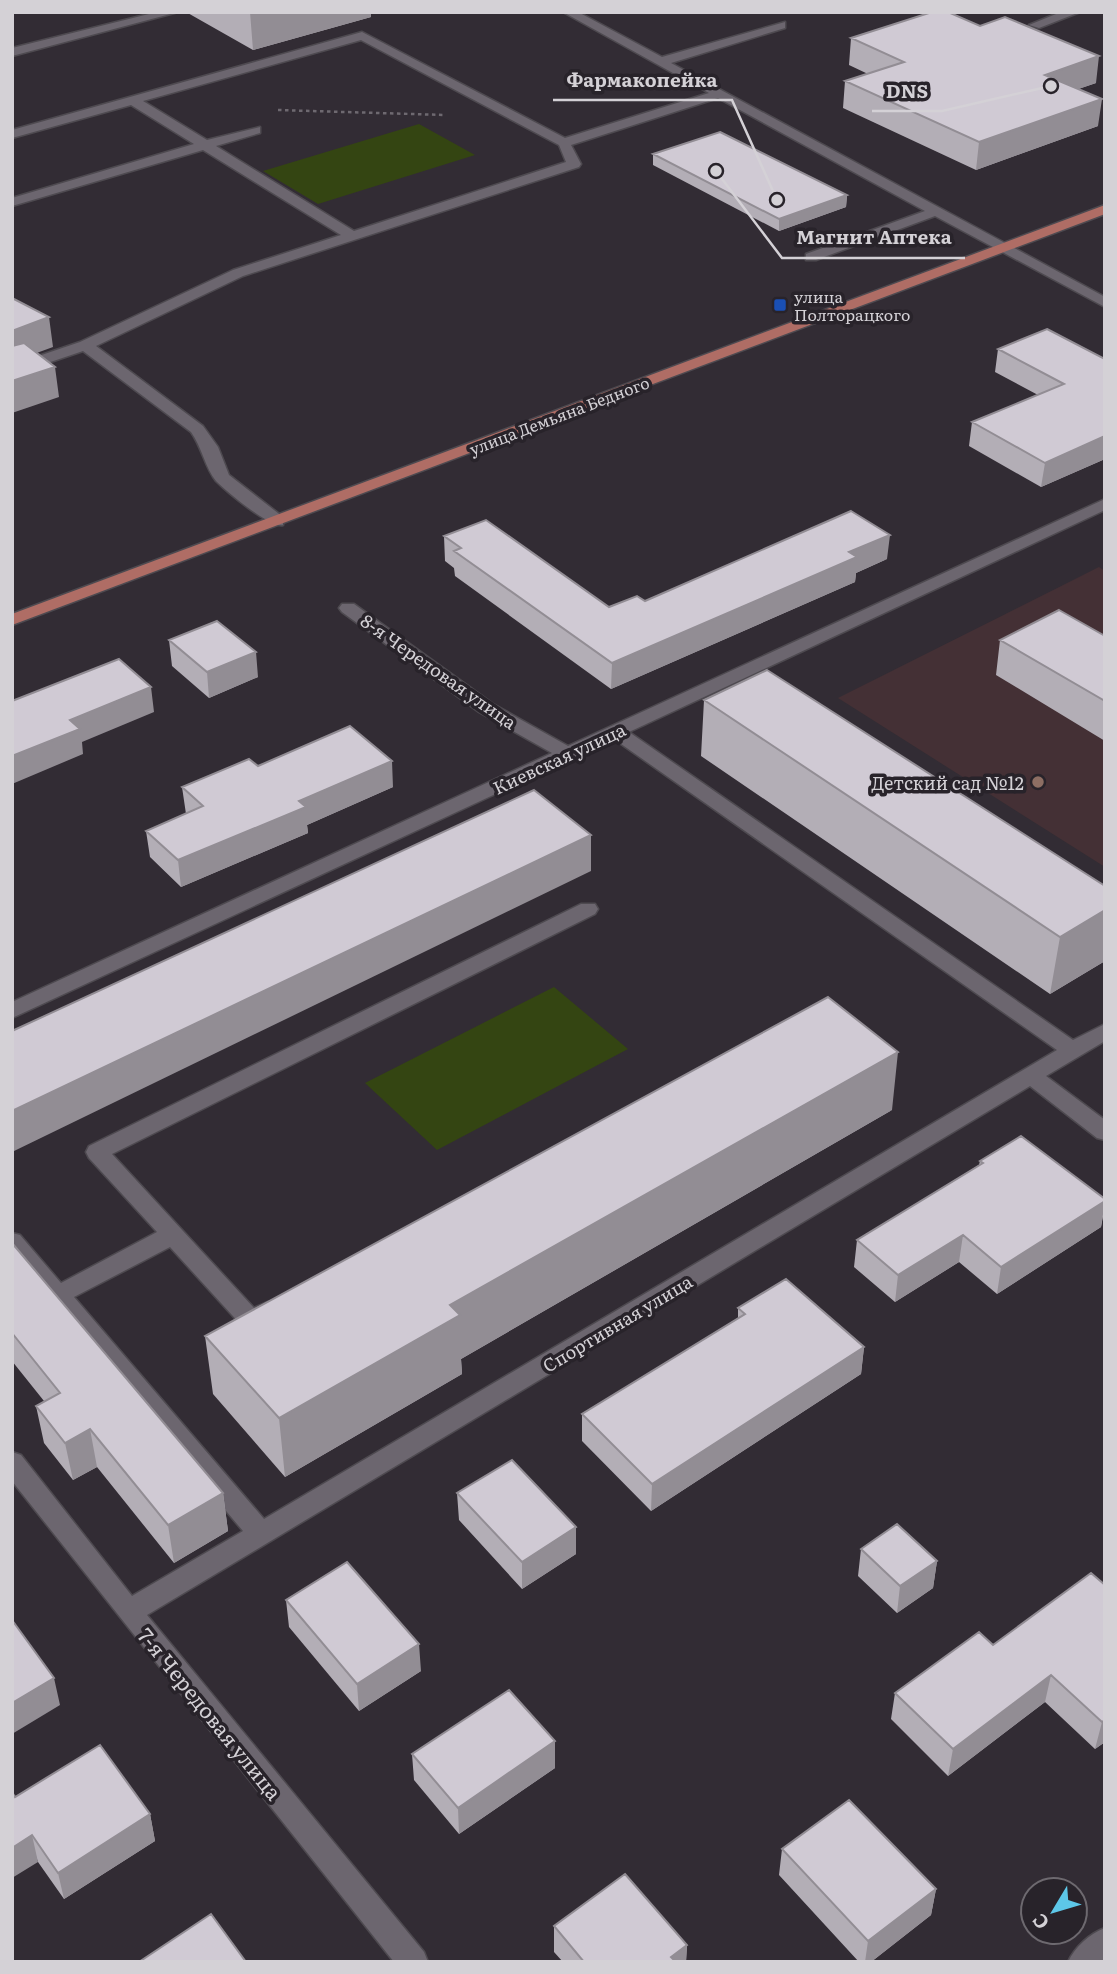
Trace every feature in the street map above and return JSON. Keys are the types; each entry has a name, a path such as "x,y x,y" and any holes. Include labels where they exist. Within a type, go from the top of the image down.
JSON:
{"main road":[{"name":"улица Демьяна Бедного","path":"12,620 1105,209"}],"street":[{"path":"12,52 172,12"},
{"path":"569,12 1105,303"},
{"path":"1035,25 1074,12"},
{"path":"660,62 782,25"},
{"path":"12,134 362,36 564,143 573,164 239,273 85,345 12,370"},
{"path":"564,143 719,94"},
{"path":"132,100 353,236"},
{"path":"12,202 255,130"},
{"path":"811,257 937,211"},
{"path":"85,345 197,429 211,447 222,477 277,521"},
{"name":"Киевская улица","path":"12,1011 1105,504"},
{"name":"8-я Чередовая улица","path":"348,608 486,708 568,754"},
{"path":"616,732 1074,1051"},
{"path":"287,1301 251,1320 97,1152 588,909"},
{"name":"Спортивная улица","path":"129,1612 1105,1031"},
{"path":"1032,1076 1105,1132"},
{"path":"58,1295 172,1235"},
{"path":"12,1241 261,1534"},
{"name":"7-я Чередовая улица","path":"12,1462 129,1612 413,1962"},
{"path":"1083,1962 1105,1942"}],"path":[{"path":"266,110 446,115"}],"shaded area":[{"name":"Детский сад №12","path":"1099,567 1105,571 1105,867 838,698"}],"green space":[{"path":"419,124 475,155 318,204 263,171"},
{"path":"554,987 628,1049 437,1150 365,1083"}],"building":[{"path":"932,12 948,12 980,26 1005,17 1099,56 1045,75 1102,99 979,142 845,81 904,62 851,38"},
{"path":"720,132 847,195 779,219 653,154"},
{"path":"12,298 49,317 12,331"},
{"path":"1047,329 1105,359 1105,436 1045,463 972,422 1064,384 998,349"},
{"path":"24,343 55,367 12,381 12,346"},
{"path":"851,511 890,535 849,552 857,557 612,663 454,551 461,548 444,536 486,520 609,607 637,596 645,601"},
{"path":"1059,610 1105,636 1105,701 1000,640"},
{"path":"217,621 256,652 207,672 169,640"},
{"path":"119,659 151,687 70,720 80,729 12,756 12,701"},
{"path":"767,670 1105,886 1105,910 1060,937 704,700"},
{"path":"350,726 392,761 299,801 306,807 178,860 146,831 203,806 182,787 249,759 258,766"},
{"path":"534,790 591,835 12,1111 12,1031"},
{"path":"828,997 898,1052 450,1305 460,1315 279,1418 205,1336"},
{"path":"1021,1136 1105,1201 1001,1267 963,1235 898,1275 857,1240 983,1163 980,1161"},
{"path":"12,1243 223,1493 168,1525 90,1429 65,1443 36,1406 60,1393 12,1333"},
{"path":"786,1279 864,1347 652,1484 582,1414 745,1314 738,1308"},
{"path":"512,1460 576,1527 522,1562 457,1493"},
{"path":"897,1524 937,1561 900,1586 861,1549"},
{"path":"347,1562 419,1644 357,1684 286,1600"},
{"path":"1091,1573 1105,1585 1105,1720 1102,1722 1051,1675 953,1749 895,1693 979,1632 993,1645"},
{"path":"12,1620 54,1678 12,1703"},
{"path":"509,1690 555,1741 458,1808 412,1754"},
{"path":"100,1745 150,1814 58,1873 32,1835 12,1848 12,1792 15,1797"},
{"path":"849,1800 936,1889 868,1941 782,1849"},
{"path":"625,1874 687,1945 671,1957 676,1962 584,1962 554,1926"},
{"path":"211,1914 246,1962 139,1962"}],"place":[{"name":"DNS","path":"1051,86"},
{"name":"Магнит Аптека","path":"716,171"},
{"name":"Фармакопейка","path":"777,200"},
{"name":"улица Полторацкого","path":"780,305"},
{"name":"Детский сад №12","path":"1038,782"}]}
